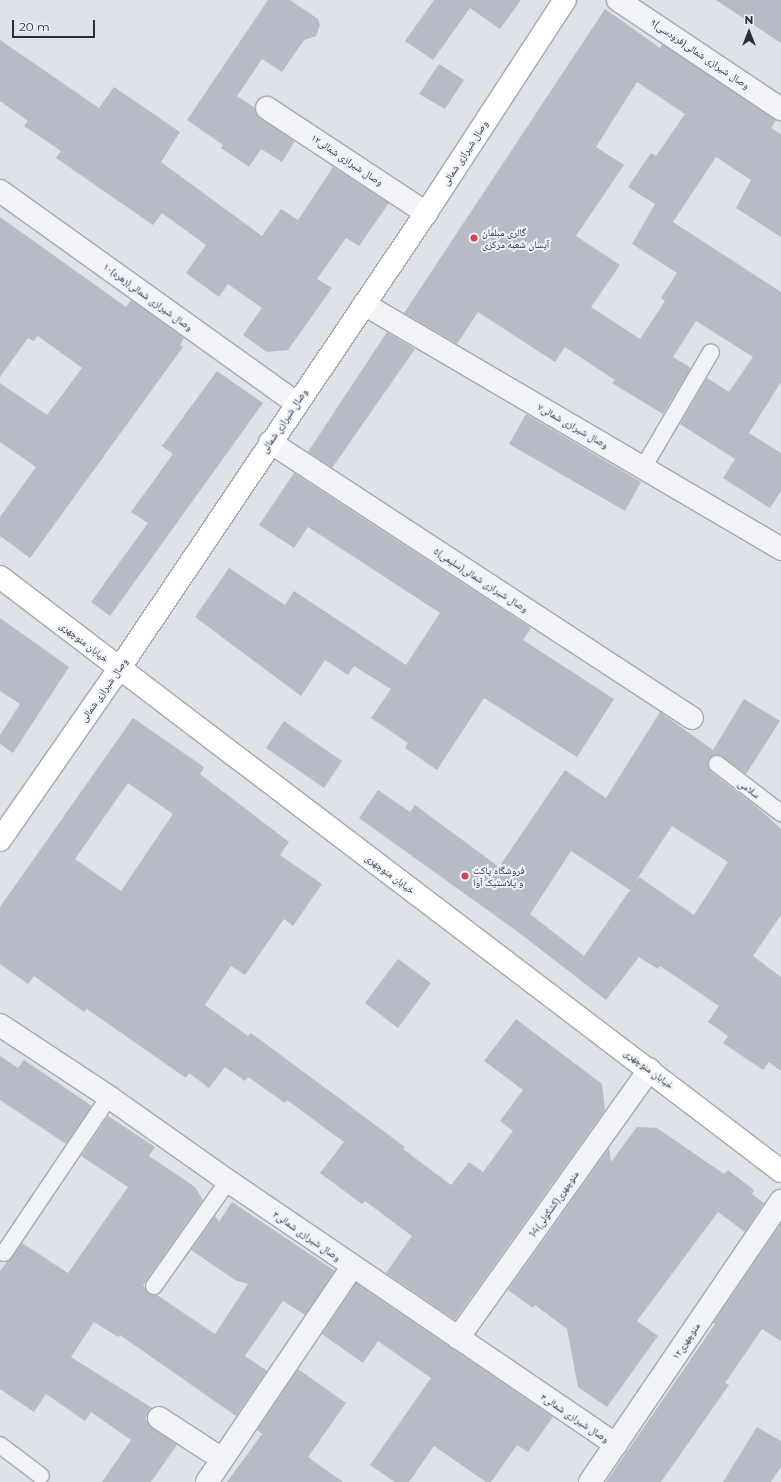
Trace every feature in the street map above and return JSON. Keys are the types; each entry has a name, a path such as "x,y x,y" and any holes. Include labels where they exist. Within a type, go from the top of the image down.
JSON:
{"main road":[{"name":"وصال شیرازی شمالی","path":"0,840 119,669 296,403 426,213 565,0"},
{"name":"خیابان منوچهری","path":"0,577 119,669 650,1069 781,1171"}],"street":[{"name":"۹وصال شیرازی شمالی(فرودسی)","path":"618,0 781,109"},
{"name":"۱۲وصال شیرازی شمالی","path":"267,108 426,213"},
{"name":"۱۰وصال شیرازی شمالی(زهره)","path":"0,191 296,403"},
{"name":"وصال شیرازی شمالی۷","path":"364,304 781,549"},
{"name":"۵وصال شیرازی شمالی(سلیمی)","path":"270,442 692,718"},
{"name":"وصال شیرازی شمالی۳","path":"0,1025 109,1097 352,1267 616,1445"},
{"name":"14منوچهری(کشکولی)","path":"458,1338 650,1069"},
{"name":"منوچهری۱۲","path":"590,1482 781,1201"},
{"path":"207,1482 352,1267"},
{"path":"159,1418 222,1459"}],"lane":[{"path":"643,468 711,352"},
{"name":"سلامی","path":"716,764 781,813"},
{"path":"4,1253 109,1097"},
{"path":"154,1286 228,1181"},
{"path":"0,1445 41,1476"}],"building":[{"path":"268,0 290,0 318,19 320,25 316,36 304,40 282,72 262,59 237,96 255,108 260,118 295,141 282,162 261,149 249,167 221,148 223,145 187,120"},
{"path":"434,0 521,0 500,29 470,8 433,60 405,41"},
{"path":"716,0 781,0 781,43"},
{"path":"605,9 660,48 662,44 776,120 771,128 781,134 781,237 736,208 751,180 716,157 673,222 781,292 781,382 749,433 781,453 781,491 770,508 723,478 735,459 680,424 707,378 729,392 753,357 696,321 673,357 691,368 663,414 612,383 615,380 565,347 555,362 478,312 457,344 404,313","holes":["637,82 685,114 656,156 651,153 628,187 655,204 632,244 677,273 661,298 665,301 640,339 591,307 620,265 576,236 624,165 596,147"]},
{"path":"0,40 99,108 114,87 180,132 161,162 262,236 281,209 298,220 333,167 389,203 359,246 346,238 317,279 332,288 288,350 267,352 243,335 262,308 228,284 219,297 186,273 206,245 162,213 153,225 56,158 61,151 24,126 28,121 0,101"},
{"path":"439,64 464,80 445,109 419,94"},
{"path":"0,217 126,307 131,300 184,338 180,345 183,347 30,558 0,536 0,517 36,467 0,442 0,383 47,415 82,368 38,336 33,341 28,338 0,377"},
{"path":"387,332 415,349 332,468 308,452"},
{"path":"217,371 263,403 110,616 91,602 148,523 131,512 173,454 162,446"},
{"path":"526,414 641,482 625,511 509,444"},
{"path":"294,473 531,628 523,640 614,699 577,757 484,698 437,770 405,748 408,743 371,718 391,689 354,666 348,675 325,660 301,696 195,617 229,568 285,605 294,591 406,665 440,613 308,527 294,548 259,525"},
{"path":"0,618 69,667 13,753 0,744 0,735 20,704 0,691"},
{"path":"744,699 780,721 746,774 719,755 713,755 708,763 711,772 757,807 781,829 781,915 753,956 781,977 781,1071 769,1062 763,1070 723,1043 728,1036 708,1022 719,1006 660,966 658,969 639,957 606,1000 518,932 359,818 378,790 410,812 415,805 499,867 565,770 606,798 660,712 713,750","holes":["672,826 728,862 694,915 639,877 631,888","571,851 630,890 584,956 530,914"]},
{"path":"133,718 204,767 200,774 289,842 280,855 322,884 293,926 284,919 245,975 231,966 205,1005 248,1036 251,1033 405,1147 403,1149 451,1185 469,1162 483,1172 513,1131 500,1121 523,1090 484,1061 516,1019 602,1084 605,1110 455,1320 386,1273 412,1236 365,1201 362,1204 320,1173 344,1142 287,1100 285,1103 248,1077 245,1081 225,1067 209,1088 189,1073 186,1078 87,1009 84,1012 34,976 28,984 0,964 0,907","holes":["128,783 173,814 121,891 75,859"]},
{"path":"284,721 342,761 324,788 266,748"},
{"path":"398,959 431,983 398,1028 365,1003"},
{"path":"0,1056 18,1068 24,1060 92,1106 66,1144 0,1100"},
{"path":"108,1116 155,1147 149,1156 195,1187 203,1200 143,1285 149,1294 157,1295 215,1334 248,1284 235,1280 191,1250 215,1216 219,1222 232,1202 335,1271 305,1315 283,1301 245,1356 267,1371 236,1416 120,1335 118,1337 94,1322 71,1357 152,1408 146,1418 148,1424 177,1445 151,1482 102,1482 131,1440 91,1412 85,1421 46,1394 34,1412 0,1389 0,1271 22,1243 68,1273 128,1187 81,1156"},
{"path":"637,1127 657,1128 724,1174 728,1170 754,1190 752,1194 764,1203 745,1232 718,1212 637,1321 658,1336 607,1407 578,1387 567,1329 535,1305 533,1308 508,1290 609,1148 611,1162"},
{"path":"781,1223 781,1341 762,1329 725,1383 729,1385 661,1482 606,1482 715,1324 713,1323"},
{"path":"356,1283 553,1417 528,1452 517,1445 491,1482 486,1482 434,1446 409,1482 395,1482 370,1465 431,1378 378,1341 363,1363 322,1334"},
{"path":"298,1369 346,1403 308,1457 343,1482 227,1482 262,1434 257,1430"},
{"path":"757,1427 781,1441 781,1467 771,1482 723,1482"}],"place":[{"name":"گالری مبلمان آیسان شعبه مرکزی","path":"474,238"},
{"name":"فروشگاه پاکت و پلاستیک آوا","path":"465,876"}]}
